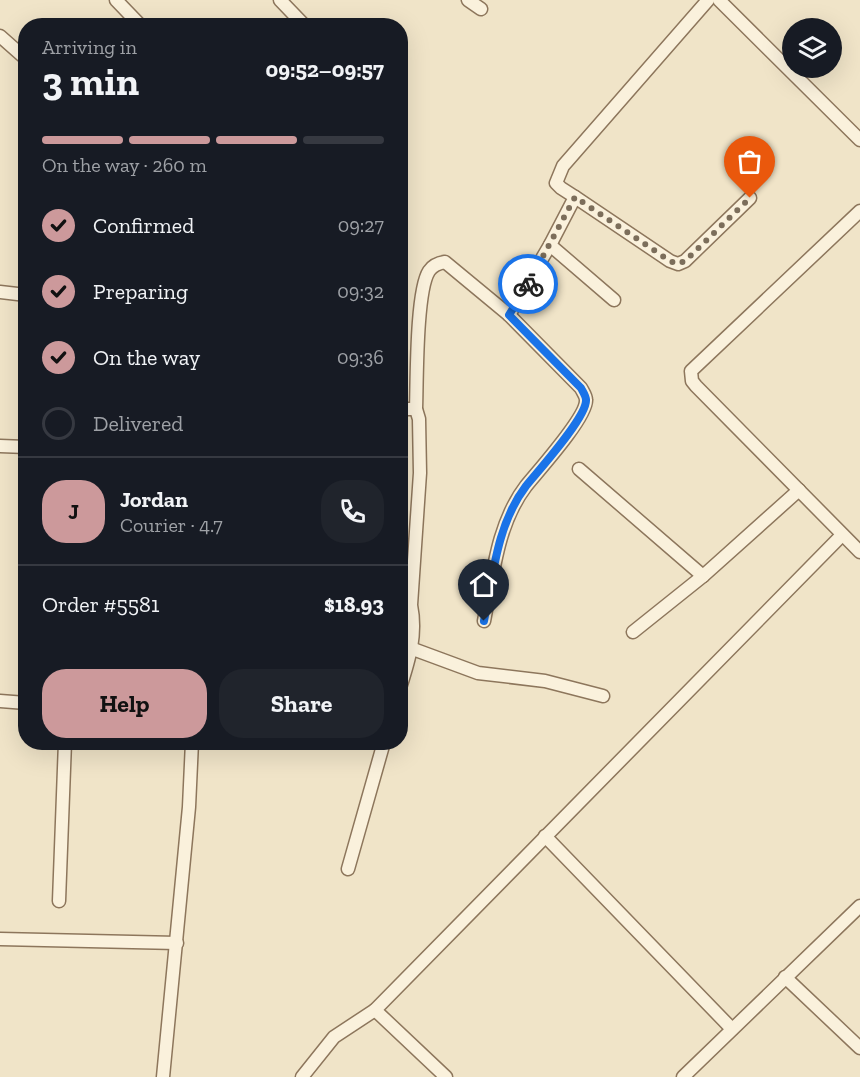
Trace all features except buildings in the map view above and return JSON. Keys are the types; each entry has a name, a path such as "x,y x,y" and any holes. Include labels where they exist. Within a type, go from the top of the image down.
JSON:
{"street":[{"path":"116,0 133,18"},
{"path":"280,0 297,18"},
{"path":"468,0 481,9"},
{"path":"708,0 563,166 556,183 670,261 678,264 685,261 750,198"},
{"path":"719,0 860,140"},
{"path":"0,36 18,52"},
{"path":"509,315 575,197"},
{"path":"860,211 691,371 692,381 696,386 860,552"},
{"path":"550,245 614,300"},
{"path":"408,585 420,473 419,419 416,409 421,310 429,270 436,264 445,262 509,315 581,388 586,399 585,407 558,449 526,487 509,512 497,553 484,621"},
{"path":"0,292 18,294"},
{"path":"408,408 416,409"},
{"path":"0,446 18,447"},
{"path":"579,469 703,576"},
{"path":"633,632 703,576 799,490"},
{"path":"302,1077 334,1037 375,1010 842,535"},
{"path":"408,608 414,621 413,649 408,664"},
{"path":"413,649 478,673 545,681 603,696"},
{"path":"0,701 18,702"},
{"path":"59,901 65,750"},
{"path":"163,1077 189,807 192,750"},
{"path":"348,869 382,750"},
{"path":"545,836 732,1029"},
{"path":"683,1077 860,906"},
{"path":"0,939 177,943"},
{"path":"785,977 860,1048"},
{"path":"375,1010 446,1077"}],"way so far":[{"path":"528,284 575,197 670,261 678,264 685,261 750,198"}],"route":[{"path":"484,621 497,553 509,512 526,487 558,449 585,407 586,399 581,388 509,315 528,284"}]}
